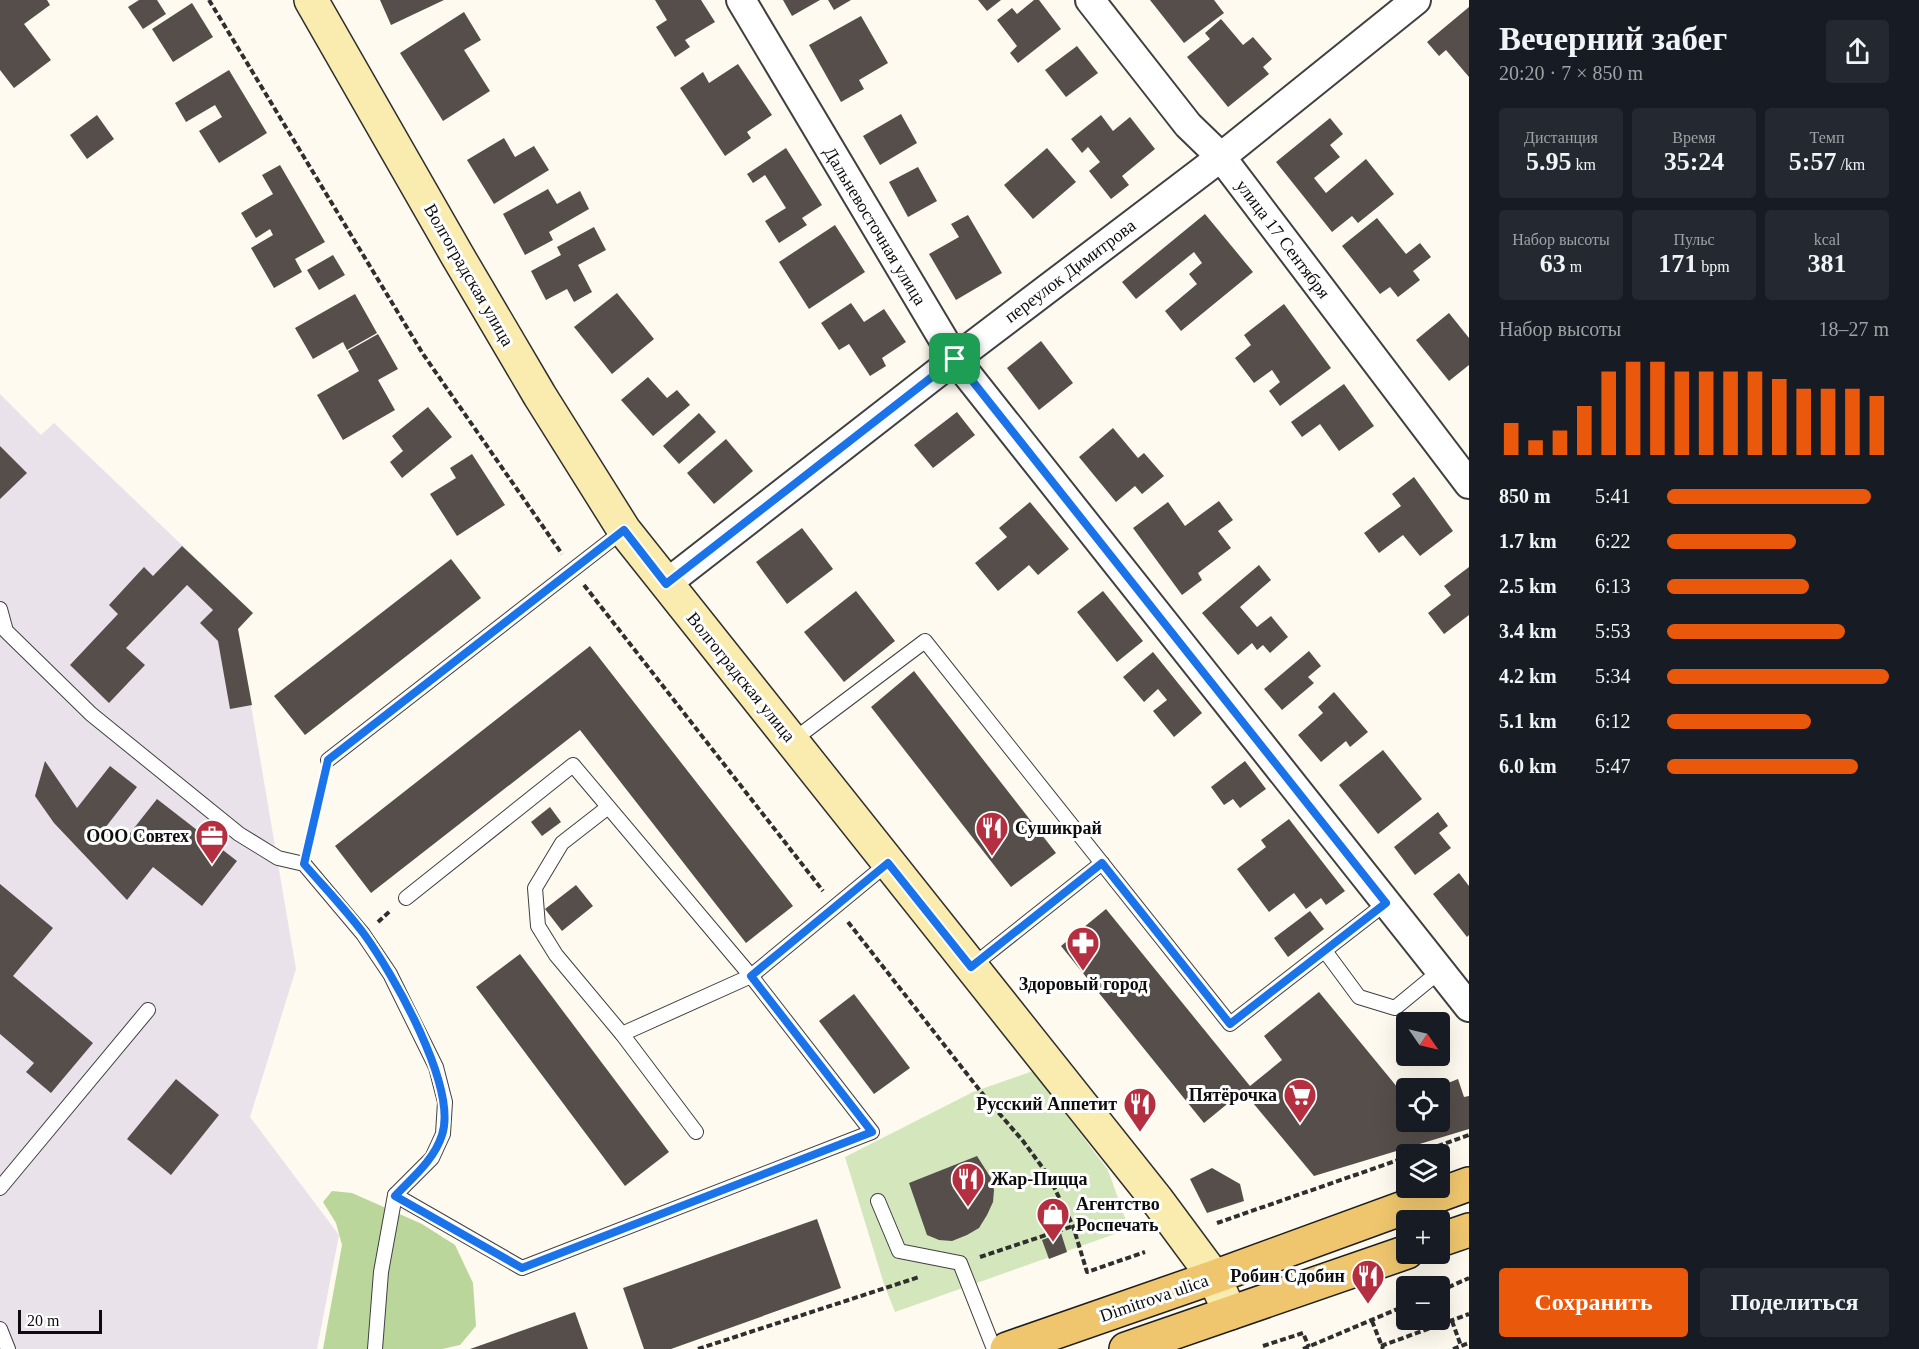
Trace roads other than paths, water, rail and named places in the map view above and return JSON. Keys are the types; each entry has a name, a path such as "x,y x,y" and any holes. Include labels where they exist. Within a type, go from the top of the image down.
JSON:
{"main road":[{"name":"Волгоградская улица","path":"311,0 534,386 624,530 1157,1200 1214,1277 1230,1313"},
{"name":"Dimitrova ulica","path":"1007,1349 1214,1277 1469,1184"},
{"path":"1450,1237 1469,1230"},
{"path":"1126,1349 1396,1256"}],"street":[{"name":"Дальневосточная улица","path":"741,0 955,359 1469,1007"},
{"name":"улица 17 Сентября","path":"1090,0 1188,125 1221,157 1469,484"},
{"name":"переулок Димитрова","path":"666,584 955,359 1221,157 1416,0"}],"lane":[{"path":"328,760 624,530"},
{"path":"0,609 3,632 92,714 239,834 278,858 304,864 363,934 390,974 436,1067 445,1102 443,1134 432,1158 395,1196 381,1272 375,1349"},
{"path":"792,741 925,640 1230,1024 1386,903"},
{"path":"395,1196 522,1268 872,1132 751,976 573,765 406,898"},
{"path":"607,808 562,843 535,888 538,926 556,955 622,1034 696,1132"},
{"path":"622,1034 751,976 888,863"},
{"path":"971,967 1102,863"},
{"path":"1324,951 1359,997 1395,1008 1440,971"},
{"path":"0,1188 148,1010"},
{"path":"878,1201 899,1251 960,1263 994,1349"},
{"path":"0,1329 8,1349"}],"place":[{"name":"Сушикрай","path":"992,857"},
{"name":"ООО Совтех","path":"212,865"},
{"name":"Здоровый город","path":"1083,972"},
{"name":"Пятёрочка","path":"1300,1124"},
{"name":"Русский Аппетит","path":"1140,1133"},
{"name":"Жар-Пицца","path":"968,1208"},
{"name":"Агентство Роспечать","path":"1053,1243"},
{"name":"Робин Сдобин","path":"1368,1305"}]}
